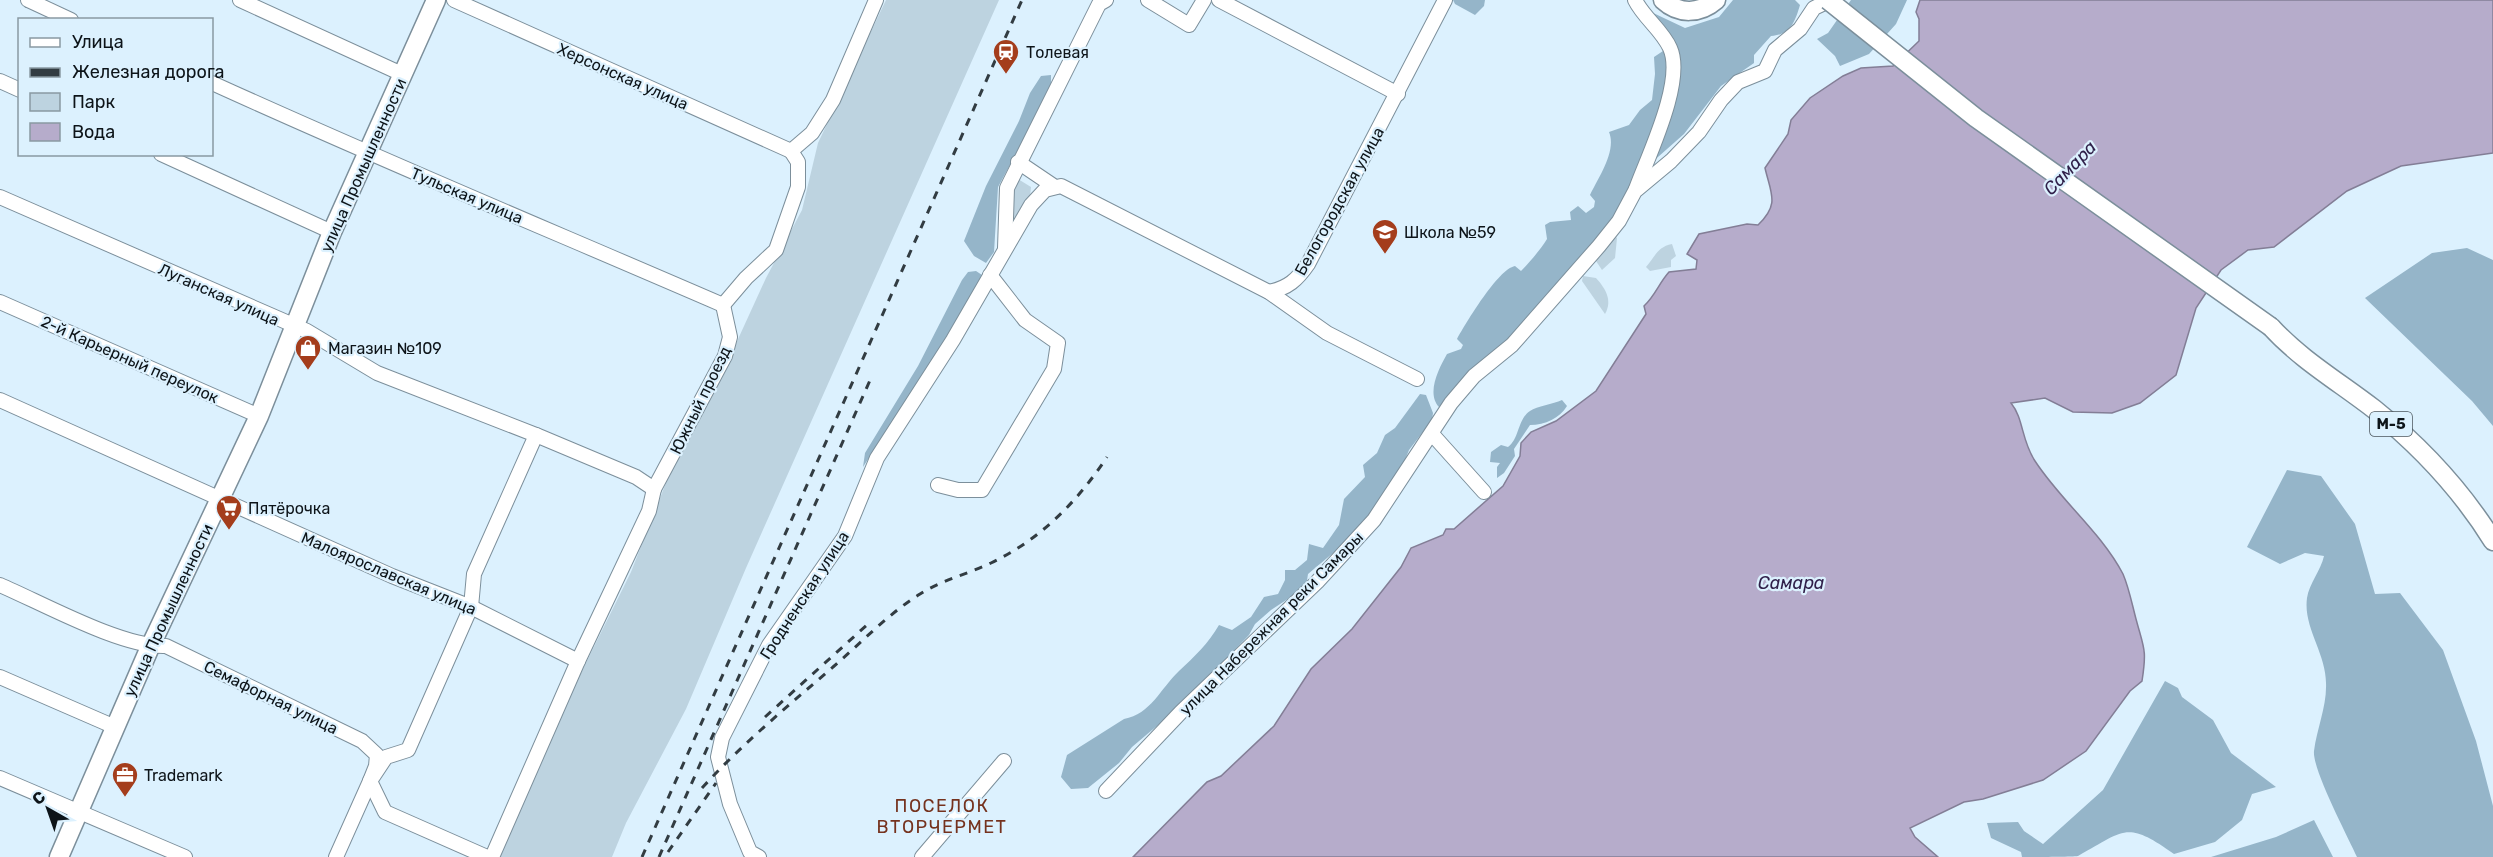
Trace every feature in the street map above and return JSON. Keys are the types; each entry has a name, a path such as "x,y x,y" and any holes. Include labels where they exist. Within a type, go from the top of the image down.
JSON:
{"main road":[{"name":"улица Промышленности","path":"58,857 80,814 150,647 259,416 332,232 436,0"},
{"path":"1663,0 1672,7 1691,12 1705,9 1716,0"},
{"name":"М-5","path":"1830,0 1976,118 2276,329 2325,358 2407,423 2468,488 2493,521"},
{"name":"М-5","path":"2276,329 2288,345 2375,410 2421,451 2460,494 2493,541"}],"street":[{"path":"28,0 67,18"},
{"path":"240,0 402,74"},
{"name":"Херсонская улица","path":"454,0 791,151"},
{"path":"723,304 776,250 798,187 798,162 791,151 812,133 833,100 876,0"},
{"name":"Гродненская улица","path":"1005,249 1007,188 1017,162 1099,4 1106,0"},
{"path":"1148,0 1189,25 1204,0"},
{"path":"1219,0 1398,94"},
{"name":"Белогородская улица","path":"1269,292 1285,288 1297,279 1308,264 1445,0"},
{"path":"1635,0 1671,50 1673,69 1669,101 1635,191"},
{"name":"улица Набережная реки Самары","path":"1107,790 1181,712 1317,582 1374,520 1451,403 1474,376 1512,345 1599,246 1619,221 1635,191 1671,161 1699,132 1721,100 1738,82 1765,71 1775,50 1800,29 1814,8 1830,0"},
{"path":"0,81 18,89"},
{"name":"Тульская улица","path":"213,83 367,154 453,188 723,304"},
{"path":"165,156 332,232"},
{"path":"1017,162 1050,189 1061,186 1269,292 1327,333 1417,379"},
{"name":"Гродненская улица","path":"759,857 750,852 730,804 718,757 722,738 769,645 844,536 877,458 953,340 1031,205 1050,189"},
{"name":"Луганская улица","path":"0,197 294,326 377,372 636,477 654,489"},
{"path":"938,485 958,490 982,490 1054,369 1059,343 1025,320 990,276"},
{"name":"2-й Карьерный переулок","path":"0,302 259,416"},
{"name":"Южный проезд","path":"490,857 649,510 654,489 725,356 730,337 723,304"},
{"name":"Малоярославская улица","path":"0,400 393,576 471,607 578,661"},
{"path":"1432,434 1484,492"},
{"path":"336,857 370,781 386,757 408,750 471,607 474,574 536,435"},
{"name":"Семафорная улица","path":"0,585 98,628 150,647 166,646 362,741 377,755 376,766 370,781"},
{"path":"0,677 115,728"},
{"path":"922,857 1004,761"},
{"path":"0,778 185,857"},
{"path":"370,781 385,812 490,857"}],"green space":[{"path":"886,0 999,0 746,568 686,709 626,823 612,857 499,857 575,685 631,572 673,465 723,372 766,278 802,210 818,143"},
{"path":"1018,179 1031,187 1030,197 1011,224 1012,189"},
{"path":"1614,235 1617,238 1615,258 1602,270 1596,261 1598,254"},
{"path":"1672,244 1676,256 1671,260 1671,267 1650,271 1646,267 1657,253 1663,247"},
{"path":"1583,276 1596,278 1605,290 1608,304 1605,314 1582,281"}],"shaded area":[{"path":"1453,0 1485,0 1484,6 1475,15 1455,4"},
{"path":"1733,0 1795,0 1800,5 1791,26 1783,33 1771,36 1754,55 1754,63 1721,86 1684,134 1641,172 1678,77 1649,11 1685,28 1719,17"},
{"path":"1851,0 1907,0 1896,24 1869,54 1840,66 1835,56 1817,39 1828,33"},
{"path":"1663,51 1669,64 1666,90 1636,179 1613,223 1549,293 1522,328 1481,362 1439,407 1435,401 1434,388 1441,366 1447,354 1461,349 1463,345 1457,339 1492,286 1508,269 1515,266 1521,271 1531,260 1547,239 1545,225 1550,222 1571,220 1570,212 1578,206 1586,213 1594,207 1595,201 1590,195 1609,156 1611,139 1609,132 1629,125 1640,110 1652,100 1654,57"},
{"path":"1051,75 1051,88 998,187 994,252 986,263 974,256 964,241 986,186 1019,121 1030,93 1041,76"},
{"path":"2467,248 2493,260 2493,426 2472,401 2365,298 2432,253"},
{"path":"976,271 982,275 982,282 863,467 865,453 918,366 962,280 968,272"},
{"path":"1420,394 1426,395 1433,413 1432,420 1409,450 1401,470 1358,532 1308,574 1306,587 1271,610 1255,624 1249,635 1184,703 1132,747 1119,763 1088,788 1071,789 1061,777 1067,755 1124,719 1141,712 1206,644 1219,625 1232,630 1251,617 1264,597 1278,594 1285,580 1285,570 1295,570 1307,560 1309,544 1323,548 1339,525 1344,499 1365,477 1363,465 1377,453 1385,435 1395,428"},
{"path":"1562,400 1567,406 1560,414 1546,422 1530,425 1514,449 1515,456 1504,473 1497,478 1497,467 1500,463 1490,462 1491,452 1501,445 1508,447 1512,443 1523,419 1530,411"},
{"path":"2287,470 2321,476 2355,524 2375,594 2400,593 2443,650 2476,741 2493,806 2493,857 2357,857 2324,787 2314,751 2325,700 2326,683 2322,661 2308,619 2307,598 2324,556 2305,553 2280,564 2247,547"},
{"path":"2165,681 2178,688 2182,697 2213,720 2231,753 2276,787 2252,794 2242,820 2215,842 2174,854 2145,836 2126,832 2078,856 2067,857 2022,857 2021,852 1991,838 1987,823 2018,822 2024,831 2043,844 2103,790"},
{"path":"2314,820 2333,857 2211,857 2276,837"}],"water":[{"name":"Самара","path":"1920,0 2493,0 2493,153 2401,166 2347,191 2274,247 2248,250 2221,270 2196,308 2176,375 2140,403 2112,413 2073,412 2045,398 2011,403 2035,461 2045,476 2104,544 2123,574 2143,643 2142,681 2130,691 2086,751 2043,780 1983,799 1964,802 1910,828 1915,837 1938,857 1133,857 1207,782 1221,776 1274,726 1311,669 1352,629 1401,567 1411,548 1443,535 1446,529 1454,529 1503,486 1520,456 1521,443 1531,432 1556,421 1596,391 1646,314 1644,306 1669,272 1696,269 1697,260 1687,254 1699,234 1747,224 1758,225 1765,218 1772,198 1765,168 1788,134 1791,120 1810,98 1843,76 1861,68 1893,66 1919,41 1919,19 1916,12"}],"railway":[{"path":"642,857 1022,0"},
{"path":"659,857 871,378"},
{"path":"702,788 733,756 897,610 928,589 982,567 1026,543 1042,531 1070,504 1107,457"},
{"path":"765,717 868,624"},
{"path":"668,852 716,783"}],"place":[{"name":"Толевая","path":"1006,75"},
{"name":"Школа №59","path":"1385,255"},
{"name":"Магазин №109","path":"308,371"},
{"name":"Пятёрочка","path":"229,531"},
{"name":"Trademark","path":"125,798"}],"district":[{"name":"ПОСЕЛОК ВТОРЧЕРМЕТ","path":"942,816"}]}
